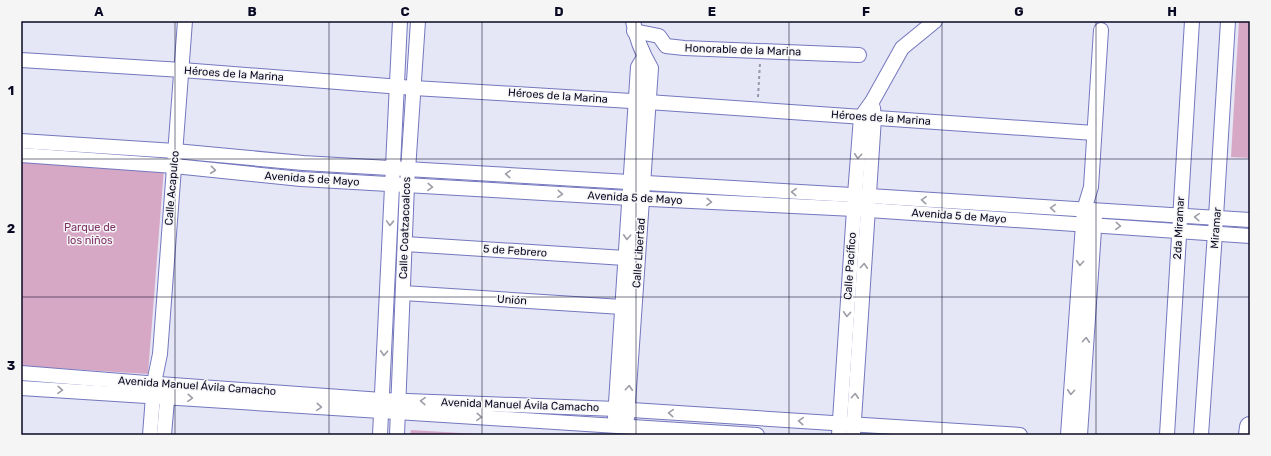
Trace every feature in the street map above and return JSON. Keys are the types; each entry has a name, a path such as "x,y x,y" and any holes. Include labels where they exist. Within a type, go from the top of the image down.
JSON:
{"main road":[{"path":"1249,435 1250,427"}],"street":[{"name":"Calle Acapulco","path":"150,435 153,389 160,354 185,21"},
{"name":"Calle Coatzacoalcos","path":"380,435 400,21"},
{"name":"Calle Coatzacoalcos","path":"397,435 407,185 418,21"},
{"path":"868,118 873,100 902,48 935,21"},
{"name":"2da Miramar","path":"1167,435 1192,21"},
{"name":"Miramar","path":"1201,435 1216,233 1228,21"},
{"name":"Honorable de la Marina","path":"633,26 659,36 666,46 859,56"},
{"name":"Calle Libertad","path":"621,426 642,102 651,68 644,57 633,26"},
{"path":"1068,435 1089,224 1101,30"},
{"name":"Héroes de la Marina","path":"21,60 182,70 414,88 1094,133"},
{"name":"Calle Pacífico","path":"846,429 868,118"},
{"name":"Avenida 5 de Mayo","path":"21,141 175,151 303,163 637,182 1089,224 1180,223 1216,218 1250,220"},
{"name":"Avenida 5 de Mayo","path":"21,155 174,166 302,179 636,199 861,203 1090,210 1180,223 1216,233 1250,236"},
{"path":"302,179 303,163"},
{"name":"Calle Libertad","path":"622,410 622,308 626,258 636,199"},
{"path":"1080,435 1089,224"},
{"name":"5 de Febrero","path":"405,244 626,258"},
{"name":"Unión","path":"403,293 622,308"},
{"name":"Calle Acapulco","path":"160,354 168,391 164,435"},
{"name":"Avenida Manuel Ávila Camacho","path":"21,373 168,391 382,406 622,410 846,429 1020,435"},
{"name":"Avenida Manuel Ávila Camacho","path":"21,388 153,389"},
{"name":"Avenida Manuel Ávila Camacho","path":"398,406 621,426 757,435"}],"path":[{"path":"758,110 760,50"}],"green space":[{"path":"1239,21 1250,21 1250,158 1231,157"},
{"name":"Parque de los niños","path":"21,158 164,168 148,374 21,366"},
{"path":"411,430 494,435 410,435"}]}
